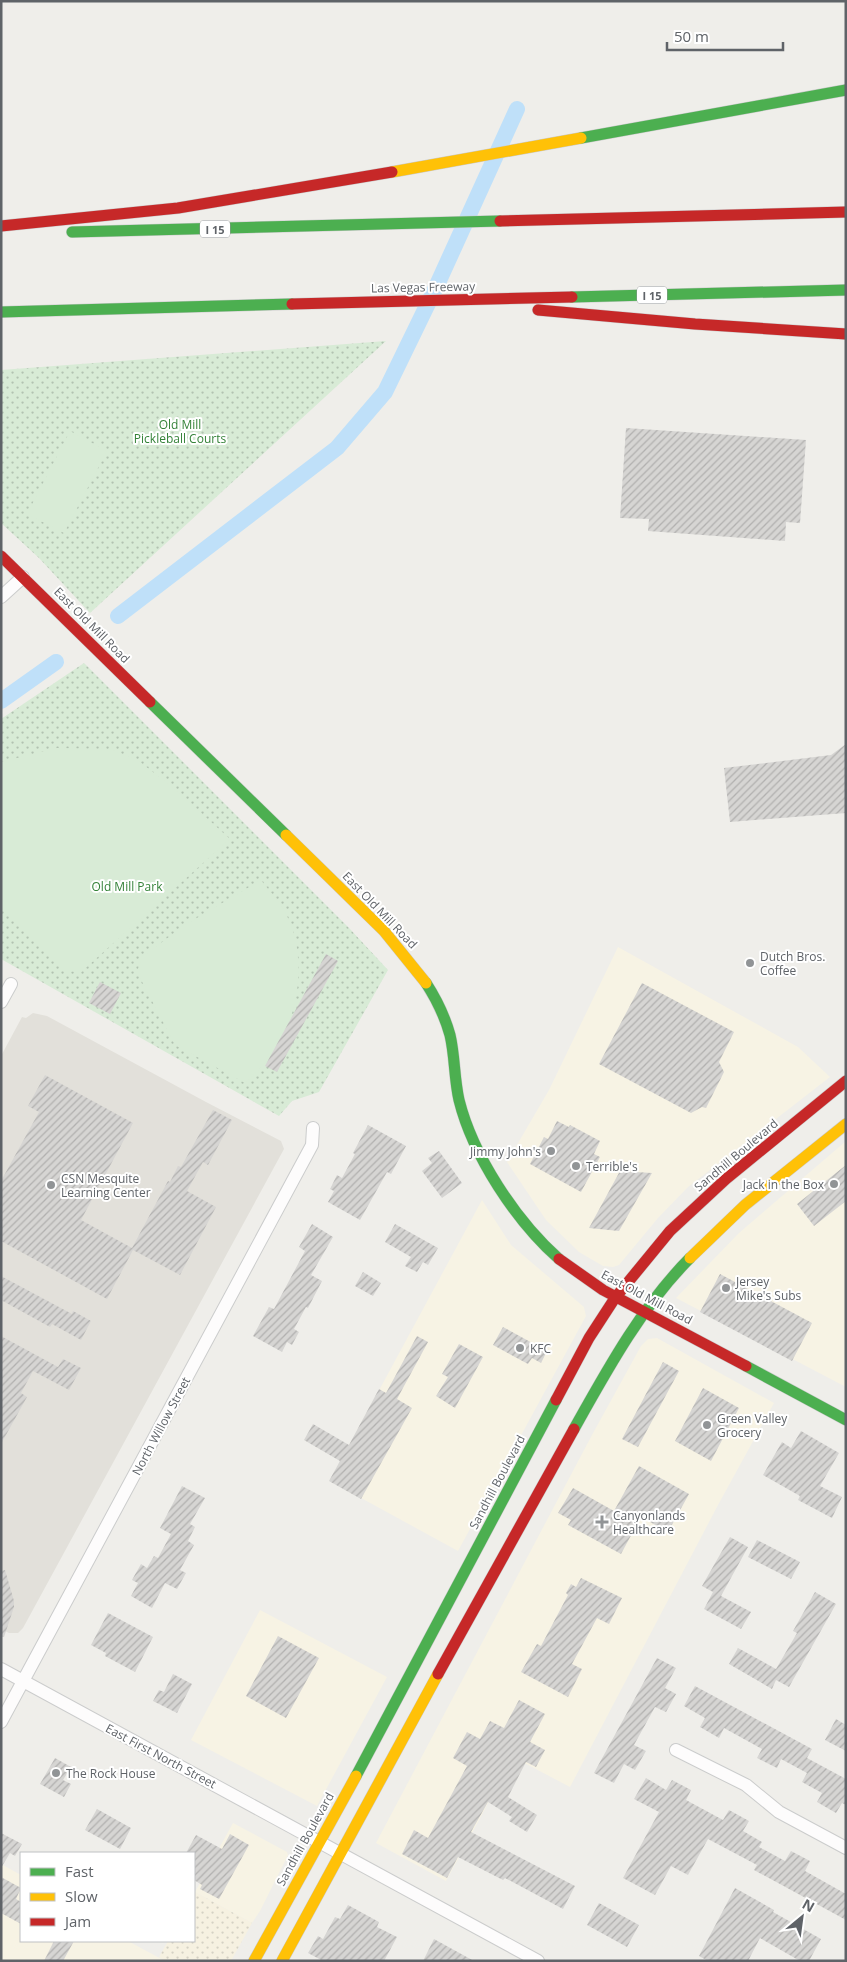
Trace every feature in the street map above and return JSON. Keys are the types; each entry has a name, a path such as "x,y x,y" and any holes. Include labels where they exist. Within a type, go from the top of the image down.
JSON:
{"main road":[{"path":"1,226 187,206 263,195 846,90"},
{"name":"I 15","path":"1,234 846,212"},
{"name":"Las Vegas Freeway","path":"1,312 846,290"},
{"path":"457,301 695,324 846,334"},
{"name":"East Old Mill Road","path":"1,556 384,931 408,958 441,1009 450,1036 454,1080 461,1108 486,1163 524,1223 543,1244 560,1261 588,1282 615,1298 647,1312 846,1420"},
{"name":"Sandhill Boulevard","path":"254,1961 321,1842 590,1338 615,1298 676,1225 726,1179 846,1081"},
{"path":"282,1961 340,1852 609,1366 670,1280 745,1205 846,1124"},
{"path":"453,1647 444,1628 486,1548 489,1526"}],"street":[{"path":"1,597 23,577"},
{"path":"1,1002 11,984"},
{"name":"North Willow Street","path":"1,1722 312,1145 313,1128"},
{"name":"East First North Street","path":"1,1669 340,1852"},
{"path":"676,1750 746,1785 779,1812 846,1848"},
{"path":"340,1852 538,1961"}],"shaded area":[{"path":"618,947 798,1047 830,1077 688,1187 658,1218 619,1265 613,1267 603,1266 579,1252 546,1220 507,1162 549,1090"},
{"path":"33,1013 47,1016 281,1141 284,1149 23,1628 18,1633 9,1633 1,1629 1,1056 22,1017 26,1018"},
{"path":"846,1141 846,1387 676,1298 739,1233"},
{"path":"482,1200 511,1245 584,1307 586,1316 458,1551 330,1481"},
{"path":"657,1338 774,1403 718,1505 570,1787 513,1757 446,1881 376,1843 641,1346 648,1339"},
{"path":"260,1610 387,1677 317,1806 191,1740"},
{"path":"233,1823 287,1852 288,1855 252,1923 195,1892"},
{"path":"1,1864 20,1874 20,1942 130,1942 165,1961 1,1961"}],"sand":[{"path":"195,1892 252,1923 231,1961 165,1961 159,1957 167,1942 195,1942"}],"green space":[{"name":"Old Mill Pickleball Courts","path":"386,341 90,613 39,558 1,523 1,370"},
{"path":"70,431 107,451 64,533 27,514"},
{"name":"Old Mill Park","path":"84,663 350,929 388,970 319,1092 292,1101 279,1116 1,959 1,719"},
{"path":"57,748 109,749 136,759 171,786 230,839 81,972 67,971 1,905 1,762"},
{"path":"261,880 284,910 292,929 298,960 298,977 293,1010 282,1040 270,1058 245,1083 175,1045 137,972 142,957 185,925"}],"building":[{"path":"626,428 806,440 800,523 786,522 785,541 648,531 649,519 620,518"},
{"path":"846,744 846,813 730,822 724,768 831,755"},
{"path":"326,954 338,961 277,1072 265,1066"},
{"path":"100,982 121,993 110,1014 89,1003"},
{"path":"642,983 734,1032 719,1062 724,1072 706,1108 702,1107 691,1113 599,1064"},
{"name":"CSN Mesquite Learning Center","path":"45,1075 133,1123 81,1220 132,1248 168,1181 170,1182 178,1166 181,1167 213,1110 232,1120 208,1165 203,1162 187,1191 216,1207 180,1275 133,1250 107,1299 1,1241 1,1181 39,1112 28,1106"},
{"path":"557,1121 569,1127 570,1125 600,1141 594,1154 600,1157 581,1192 530,1164 544,1137 548,1139"},
{"path":"368,1125 406,1146 391,1174 387,1172 360,1220 328,1202 334,1191 330,1189 337,1175 342,1178"},
{"path":"439,1151 462,1183 442,1198 422,1171 432,1163 428,1158"},
{"name":"Jack in the Box","path":"846,1165 846,1201 814,1226 797,1204"},
{"path":"620,1171 652,1173 619,1231 589,1228"},
{"path":"312,1224 333,1237 311,1275 322,1281 308,1308 306,1307 294,1329 299,1332 292,1345 287,1342 282,1352 253,1336 269,1307 274,1309 305,1251 299,1247"},
{"path":"395,1224 438,1248 428,1265 423,1262 417,1272 405,1266 411,1257 385,1242"},
{"path":"363,1272 381,1283 373,1296 355,1286"},
{"path":"720,1274 812,1323 792,1361 700,1312"},
{"path":"1,1276 72,1314 73,1311 91,1321 81,1340 52,1324 50,1327 1,1300"},
{"name":"KFC","path":"503,1327 547,1351 541,1363 532,1358 528,1364 493,1345"},
{"path":"1,1336 58,1367 63,1359 81,1368 69,1390 33,1371 21,1393 27,1397 1,1444"},
{"path":"417,1336 428,1342 397,1399 412,1408 361,1499 329,1481 340,1461 304,1440 313,1424 349,1445 379,1389 386,1393"},
{"path":"459,1344 483,1357 455,1408 436,1396 448,1377 442,1374"},
{"path":"663,1362 679,1371 638,1447 622,1439"},
{"name":"Green Valley Grocery","path":"703,1388 739,1408 711,1461 675,1441"},
{"path":"801,1431 839,1453 820,1486 842,1497 832,1518 798,1500 800,1496 763,1475 782,1442 791,1448"},
{"path":"639,1466 689,1494 668,1532 641,1517 621,1554 568,1525 571,1520 558,1513 573,1488 614,1511"},
{"path":"182,1486 205,1498 190,1524 195,1527 188,1541 194,1545 180,1570 186,1573 177,1589 165,1583 152,1608 131,1596 138,1583 132,1580 141,1564 147,1568 154,1556 158,1558 171,1534 160,1528"},
{"path":"730,1537 748,1547 721,1596 751,1612 741,1629 704,1609 713,1592 702,1586"},
{"path":"757,1540 800,1562 791,1579 748,1557"},
{"path":"5,1570 14,1607 4,1637 1,1637 1,1571"},
{"path":"581,1578 622,1598 609,1624 597,1618 572,1664 582,1669 568,1697 521,1672 537,1644 541,1646 568,1595 566,1593 571,1584 576,1587"},
{"path":"815,1592 836,1604 789,1687 776,1680 772,1689 729,1664 738,1648 776,1669 797,1633 793,1631"},
{"path":"108,1613 153,1637 135,1672 105,1656 106,1653 91,1645"},
{"path":"278,1636 319,1658 286,1718 246,1696"},
{"path":"657,1658 676,1668 665,1688 676,1694 666,1712 655,1707 634,1745 646,1751 635,1770 624,1764 614,1783 594,1773"},
{"path":"173,1674 192,1684 177,1713 153,1701 159,1690 164,1692"},
{"path":"695,1686 812,1749 807,1758 846,1779 846,1805 842,1803 836,1813 817,1802 822,1793 802,1782 807,1773 781,1759 777,1768 757,1758 762,1749 724,1728 719,1738 700,1727 705,1718 684,1706"},
{"path":"519,1700 545,1714 530,1742 545,1750 536,1767 526,1762 508,1797 537,1815 527,1832 509,1821 512,1817 488,1802 471,1832 575,1886 563,1909 505,1878 503,1880 458,1857 447,1878 402,1854 414,1830 428,1838 467,1766 453,1758 467,1732 480,1739 490,1721 504,1728"},
{"path":"836,1719 846,1725 846,1751 825,1740"},
{"name":"The Rock House","path":"55,1758 71,1767 63,1780 71,1784 64,1797 40,1784"},
{"path":"646,1778 666,1790 672,1780 691,1790 686,1800 723,1820 729,1810 749,1821 743,1831 762,1842 759,1847 785,1861 791,1851 810,1861 805,1871 846,1894 846,1920 754,1870 757,1865 708,1839 688,1875 671,1866 655,1895 623,1878 659,1812 634,1799"},
{"path":"97,1809 131,1828 120,1849 85,1830"},
{"path":"1,1833 22,1844 15,1856 10,1853 1,1868"},
{"path":"230,1834 249,1845 219,1899 200,1889 202,1885 195,1881 195,1852 187,1852 196,1835 222,1849"},
{"path":"1,1877 20,1887 16,1899 20,1901 20,1923 1,1913"},
{"path":"735,1888 821,1939 809,1961 800,1961 760,1938 748,1961 708,1961 699,1956"},
{"path":"599,1903 639,1925 627,1947 587,1925"},
{"path":"348,1905 379,1922 377,1927 397,1937 384,1961 323,1961 308,1953 318,1936 323,1939 335,1917 340,1919"},
{"path":"434,1939 474,1961 423,1961"},
{"path":"54,1942 73,1942 63,1961 44,1961"}],"waterway":[{"path":"118,616 337,448 385,392 437,285 517,109"},
{"path":"1,701 56,662"}],"traffic: fast":[{"path":"581,138 846,90"},
{"path":"72,232 500,221"},
{"path":"572,297 846,290"},
{"path":"1,312 292,304"},
{"path":"150,702 286,835"},
{"path":"426,983 448,1028 452,1043 459,1100 474,1143 485,1165 512,1207 543,1244 559,1259"},
{"path":"574,1429 626,1339 656,1297 690,1258"},
{"path":"746,1366 846,1420"},
{"path":"356,1776 556,1400"}],"traffic: slow":[{"path":"392,172 581,138"},
{"path":"286,835 384,931 426,983"},
{"path":"690,1258 745,1205 846,1124"},
{"path":"282,1961 438,1674"},
{"path":"254,1961 356,1776"}],"traffic: jam":[{"path":"1,226 178,208 392,172"},
{"path":"500,221 846,212"},
{"path":"292,304 572,297"},
{"path":"538,310 695,324 846,334"},
{"path":"1,556 150,702"},
{"path":"556,1400 589,1338 615,1298 670,1231 726,1179 846,1081"},
{"path":"559,1259 603,1290 746,1366"},
{"path":"438,1674 574,1429"}],"place":[{"name":"Dutch Bros. Coffee","path":"750,963"},
{"name":"Jimmy John's","path":"551,1151"},
{"name":"Terrible's","path":"576,1166"},
{"name":"Jack in the Box","path":"834,1184"},
{"name":"CSN Mesquite Learning Center","path":"51,1185"},
{"name":"Jersey Mike's Subs","path":"726,1288"},
{"name":"KFC","path":"520,1348"},
{"name":"Green Valley Grocery","path":"707,1425"},
{"name":"Canyonlands Healthcare","path":"602,1522"},
{"name":"The Rock House","path":"56,1773"}]}
